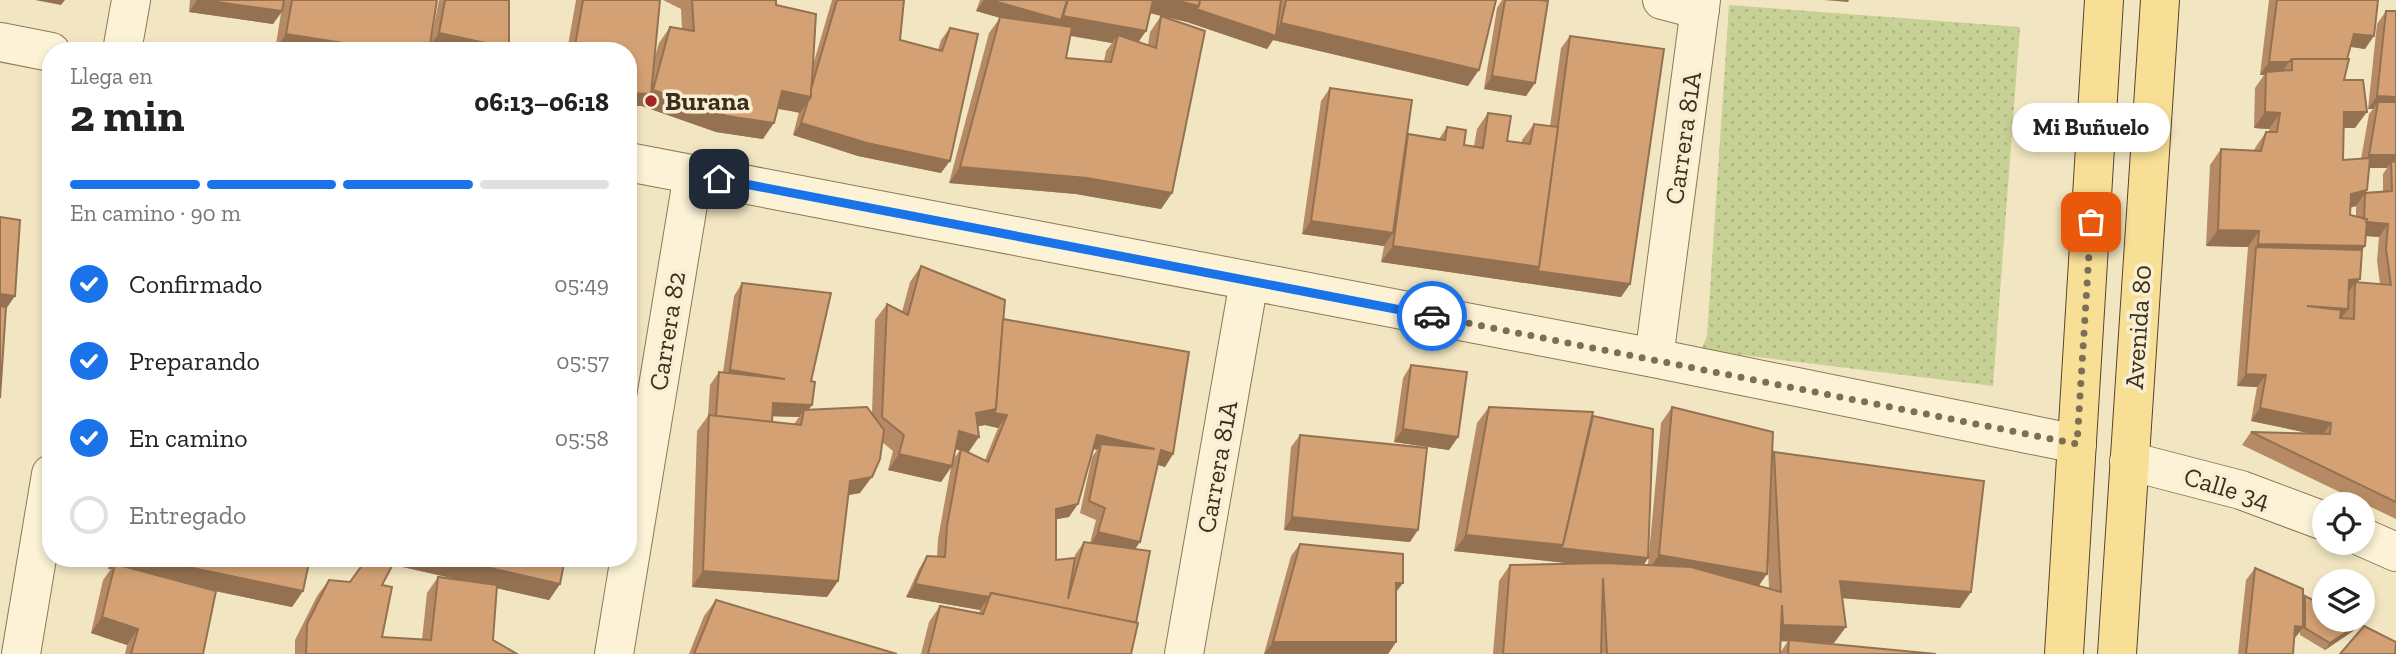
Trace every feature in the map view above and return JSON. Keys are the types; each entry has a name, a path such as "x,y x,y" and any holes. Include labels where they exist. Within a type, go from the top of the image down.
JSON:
{"main road":[{"name":"Avenida 80","path":"2064,654 2104,0"},
{"name":"Avenida 80","path":"2117,654 2160,0"}],"street":[{"path":"124,42 131,0"},
{"path":"1662,0 1700,5"},
{"name":"Carrera 81A","path":"1654,358 1700,5"},
{"path":"0,42 42,50"},
{"path":"637,164 1654,358 2077,444"},
{"name":"Carrera 82","path":"637,514 693,174"},
{"name":"Carrera 81A","path":"1184,654 1249,281"},
{"name":"Calle 34","path":"2129,461 2241,490 2312,517"},
{"path":"21,654 42,528"},
{"path":"2375,543 2396,552"},
{"name":"Carrera 82","path":"614,654 628,567"}],"green space":[{"path":"1729,5 2020,27 1993,386 1701,350 1707,336"}],"building":[{"path":"202,0 284,0 282,11"},
{"path":"292,0 437,0 430,42 337,42 286,34"},
{"path":"445,0 509,0 509,42 481,42 439,33"},
{"path":"583,0 660,0 651,94 637,93 637,42 576,42"},
{"path":"692,0 776,0 776,5 816,14 811,97 782,91 774,123 727,116 653,90 670,27 694,31"},
{"path":"837,0 904,0 900,40 942,51 950,28 978,34 950,161 867,143 801,123 811,97"},
{"path":"990,0 1067,0 1061,20"},
{"path":"1068,0 1153,0 1146,31 1063,16"},
{"path":"1174,0 1200,0 1199,6"},
{"path":"1200,0 1281,0 1276,36 1196,9"},
{"path":"1286,0 1496,0 1479,70 1281,23"},
{"path":"1505,0 1548,1 1535,83 1492,76"},
{"path":"2277,0 2378,0 2374,36 2354,34 2347,59 2292,59 2289,62 2269,62"},
{"path":"2386,11 2396,11 2396,97 2377,96"},
{"path":"1161,16 1205,31 1172,193 1087,178 960,167 1000,17 1072,27 1066,58 1111,62 1118,35 1156,48"},
{"path":"1570,36 1664,49 1630,284 1537,271"},
{"path":"2292,59 2349,59 2344,80 2363,80 2367,112 2344,112 2343,160 2370,158 2367,190 2351,194 2350,215 2367,219 2365,246 2258,244 2259,231 2218,230 2221,149 2261,151 2266,132 2277,132 2280,113 2265,112 2266,72 2292,70"},
{"path":"1330,88 1412,100 1393,233 1311,221"},
{"path":"2378,102 2396,102 2396,155 2369,155"},
{"path":"1488,113 1511,116 1507,141 1530,144 1534,124 1558,127 1539,267 1393,246 1408,134 1445,140 1447,127 1466,130 1464,145 1483,148"},
{"path":"2396,161 2396,502 2251,432 2330,434 2331,423 2260,408 2266,375 2246,374 2256,247 2362,250 2360,279 2349,280 2348,309 2307,306 2341,310 2340,318 2354,319 2355,282 2391,285 2386,249 2388,224 2366,222 2365,193 2392,191 2391,162"},
{"path":"0,217 20,220 15,296 0,294"},
{"path":"921,266 1005,300 996,409 976,413 979,437 959,431 952,466 899,454 904,435 882,417 887,304 908,315"},
{"path":"742,283 831,293 811,381 815,382 812,405 773,403 772,422 716,416 719,372 785,379 730,370"},
{"path":"0,306 6,307 0,398"},
{"path":"1003,319 1189,352 1173,454 1161,450 1140,542 1098,532 1105,508 1089,501 1101,444 1155,449 1097,435 1078,504 1056,509 1056,560 1075,558 1068,599 1084,542 1150,551 1136,623 991,593 989,597 915,584 927,556 945,557 947,526 961,449 988,462 1007,415 994,413"},
{"path":"1411,365 1467,372 1458,437 1403,429"},
{"path":"867,407 884,430 880,459 872,477 850,481 838,581 703,571 709,415 801,425 804,410"},
{"path":"1489,407 1593,412 1563,545 1466,535"},
{"path":"1672,407 1773,432 1767,574 1659,555"},
{"path":"1593,416 1653,429 1648,558 1560,548 1563,545"},
{"path":"1300,435 1427,448 1418,530 1292,517"},
{"path":"1774,452 1984,481 1971,592 1840,581 1846,627 1783,625 1782,605 1780,654 1607,654 1603,578 1601,654 1503,654 1510,565 1602,563 1691,567 1781,592"},
{"path":"1300,544 1403,554 1403,583 1396,583 1396,642 1273,642"},
{"path":"114,567 126,567 216,591 203,654 131,654 138,629 102,617"},
{"path":"188,567 308,567 303,591"},
{"path":"361,567 391,567 382,585 392,587 382,637 431,640 438,577 497,585 493,640 517,654 306,654 307,624 329,580 350,582"},
{"path":"486,567 563,567 560,584"},
{"path":"2255,568 2303,589 2303,627 2295,626 2293,654 2246,654"},
{"path":"991,593 1138,623 1131,654 928,654 940,606 983,614"},
{"path":"2305,596 2312,600 2312,632 2346,632 2330,643 2305,628"},
{"path":"716,600 897,654 694,654"},
{"path":"2359,632 2375,632 2396,642 2395,654 2340,654"},
{"path":"1789,640 1936,654 1788,654"}],"way so far":[{"path":"1432,316 2077,444 2091,222"}],"place":[{"name":"Burana","path":"651,101"},
{"name":"Mi Buñuelo","path":"2091,222"}],"route":[{"path":"719,179 1432,316"}]}
